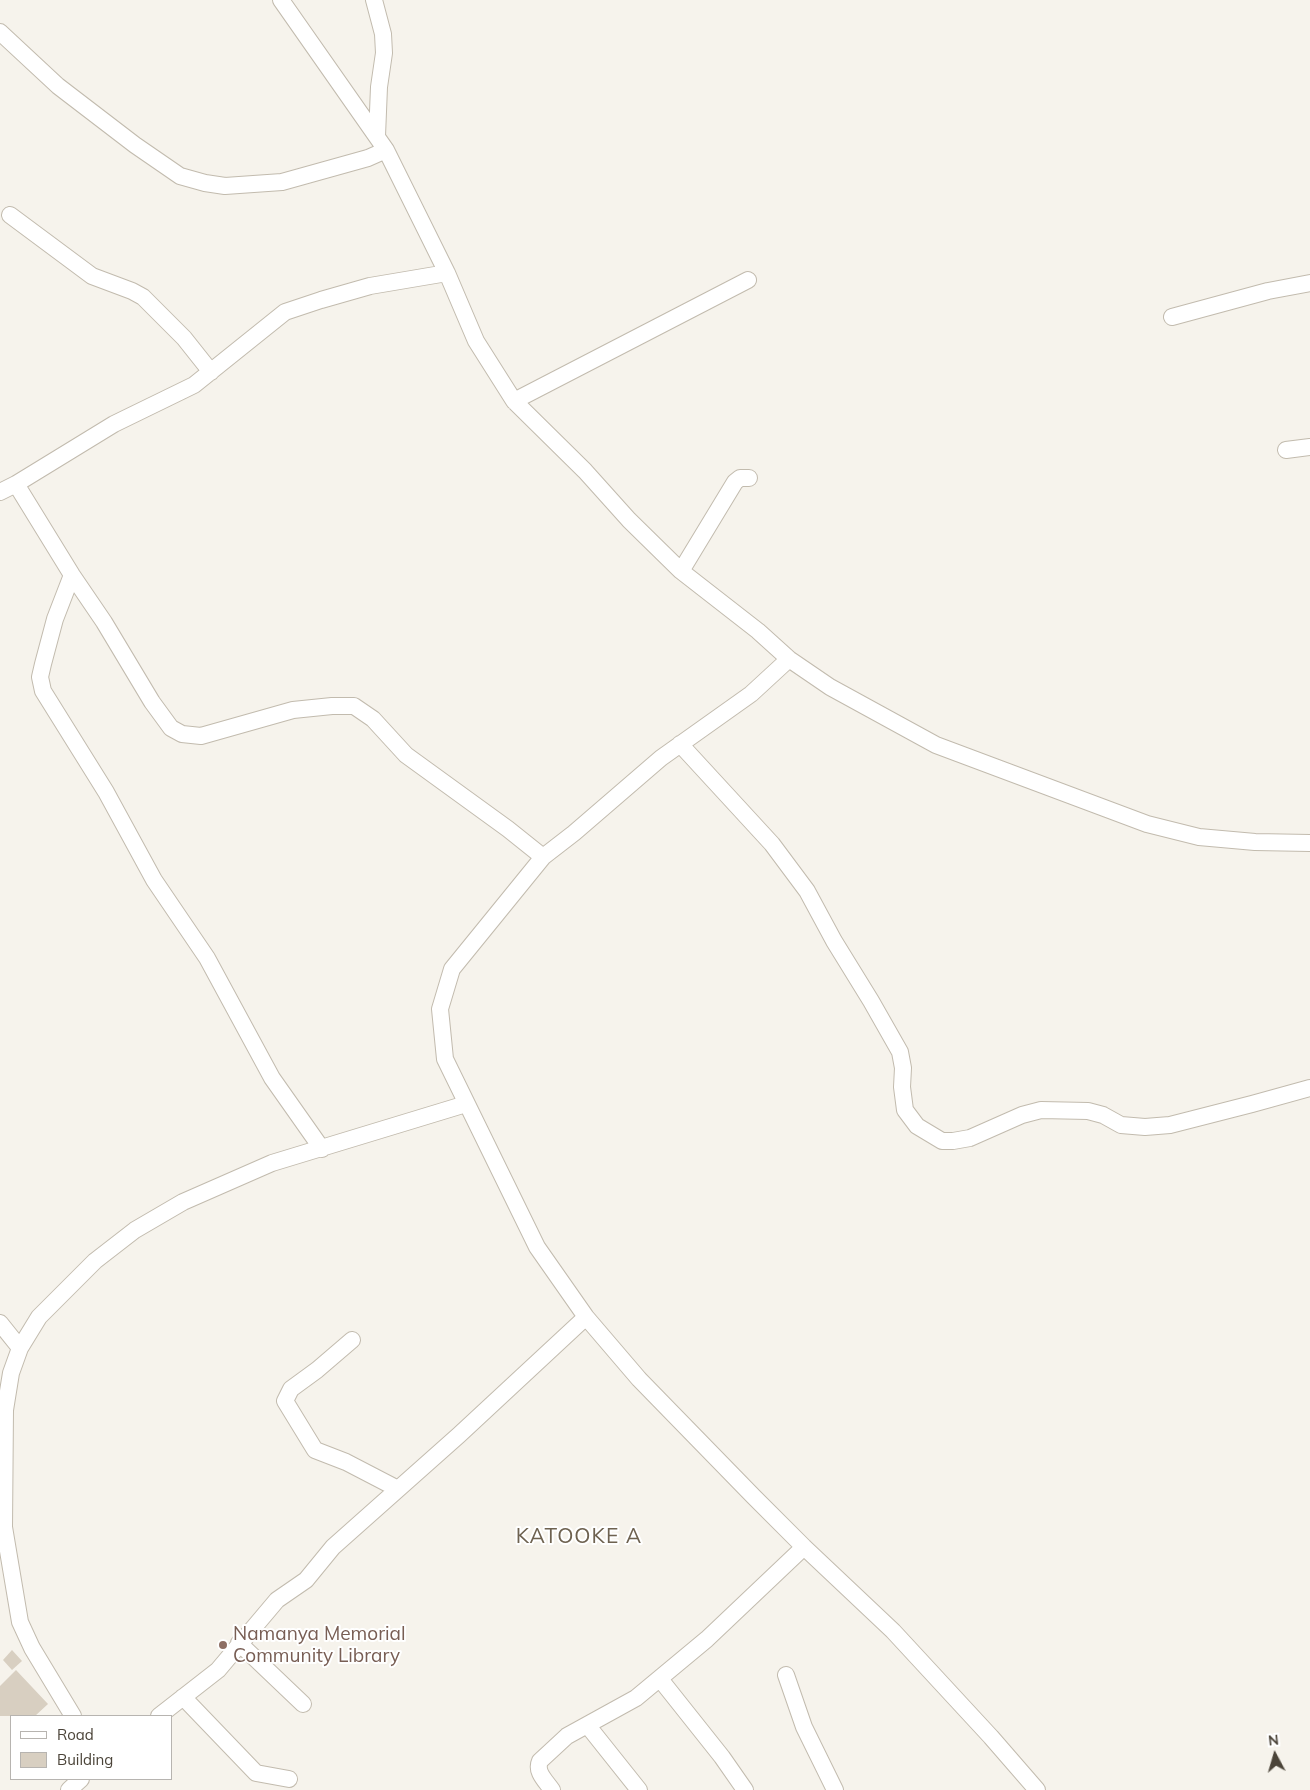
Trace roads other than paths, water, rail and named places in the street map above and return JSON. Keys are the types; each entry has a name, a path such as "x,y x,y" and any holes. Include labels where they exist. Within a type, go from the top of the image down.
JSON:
{"street":[{"path":"281,0 386,150 447,273 476,341 514,401 585,471 681,571 758,631 788,659 830,686 936,745 1147,824 1199,837 1255,842 1310,843"},
{"path":"374,0 383,34 384,53 376,136"},
{"path":"0,32 58,86 134,146 180,176 225,186 282,182 368,158 386,150"},
{"path":"10,215 92,276 143,297 184,338 211,372"},
{"path":"0,492 114,424 186,389 211,372 285,312 370,286 447,273"},
{"path":"514,401 748,280"},
{"path":"1172,317 1268,291 1310,283"},
{"path":"1286,450 1310,447"},
{"path":"681,571 736,482 740,478 750,478"},
{"path":"16,484 72,575 104,622 152,702 171,728 182,734 201,736 293,710 354,706 374,719 406,755 508,829 543,857"},
{"path":"72,575 55,619 43,664 40,677 43,691 106,792 154,880 207,958 272,1078 322,1149"},
{"path":"788,659 751,694 661,758 574,833 543,857 452,969 440,1009 445,1059 536,1247 586,1317 639,1379 804,1547 893,1631 1037,1790"},
{"path":"680,744 772,844 807,891 834,941 872,1001 900,1052 903,1068 902,1087 905,1110 917,1126 942,1141 953,1142 970,1138 1022,1115 1041,1110 1088,1111 1103,1115 1121,1125 1145,1127 1170,1124 1310,1088"},
{"path":"72,1715 32,1648 20,1622 2,1528 5,1410 11,1373 20,1348 40,1317 95,1261 135,1230 182,1202 272,1163 466,1104"},
{"path":"160,1715 218,1670 277,1600 306,1580 333,1547 586,1317"},
{"path":"0,1323 20,1348"},
{"path":"352,1340 291,1389 285,1401 316,1450 346,1462 398,1489"},
{"path":"552,1790 539,1771 540,1761 567,1736 636,1698 660,1679 707,1640 804,1547"},
{"path":"239,1643 303,1704"},
{"path":"786,1675 804,1727 835,1790"},
{"path":"660,1679 722,1757 745,1790"},
{"path":"183,1697 256,1773 289,1779"},
{"path":"588,1726 639,1790"},
{"path":"69,1790 80,1780"}],"place":[{"name":"Namanya Memorial Community Library","path":"223,1645"}],"district":[{"name":"KATOOKE A","path":"579,1537"}]}
